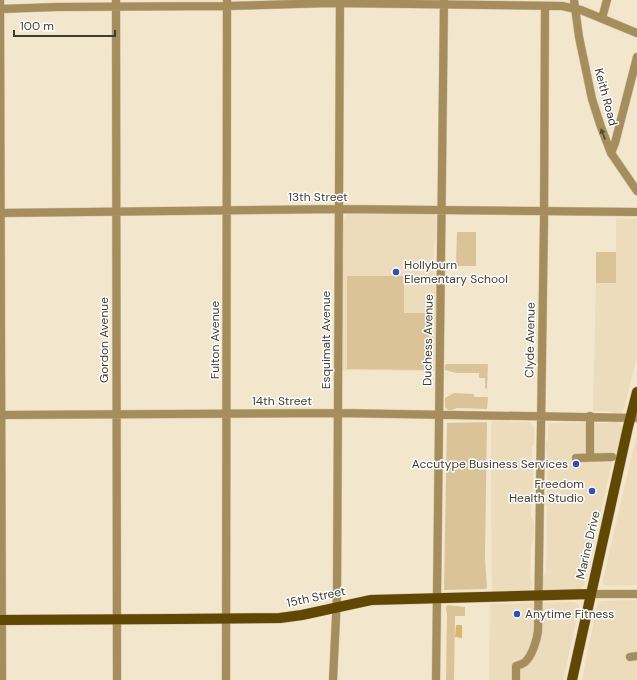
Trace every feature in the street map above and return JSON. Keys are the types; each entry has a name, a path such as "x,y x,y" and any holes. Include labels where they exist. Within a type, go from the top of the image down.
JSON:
{"main road":[{"name":"Marine Drive","path":"572,680 590,594 634,418 637,392"},
{"name":"15th Street","path":"1,620 227,619 290,617 371,600 590,594"}],"street":[{"path":"0,0 0,415 2,680"},
{"path":"602,18 607,0"},
{"name":"Esquimalt Avenue","path":"333,680 336,607 340,2"},
{"path":"0,9 116,3 444,2 544,6 575,4 602,18 637,33"},
{"name":"Duchess Avenue","path":"436,680 444,2"},
{"name":"Gordon Avenue","path":"116,3 117,680"},
{"name":"Fulton Avenue","path":"226,680 227,3"},
{"name":"Keith Road","path":"575,4 579,37 592,98 600,127 611,153 637,191"},
{"name":"Clyde Avenue","path":"516,680 516,666 525,662 529,657 537,638 539,596 544,211 544,6"},
{"path":"611,153 616,143 637,57"},
{"name":"13th Street","path":"1,213 227,209 637,212"},
{"name":"14th Street","path":"0,415 338,413 590,416 634,418"},
{"path":"590,416 590,458"},
{"path":"576,458 612,457"},
{"name":"15th Street","path":"590,594 637,594"}],"shaded area":[{"path":"352,213 430,213 436,216 436,238 434,246 434,270 437,282 435,371 341,370 343,220 346,215"},
{"path":"616,218 637,219 637,356 624,409 621,413 616,414 609,411 593,411 596,283 616,283"},
{"path":"457,232 476,232 476,266 456,266"},
{"path":"596,252 616,252 616,283 596,283"},
{"path":"347,276 404,276 404,313 429,313 428,370 347,369"},
{"path":"488,364 487,388 485,388 485,378 479,378 479,373 456,373 445,370 445,365"},
{"path":"454,393 474,394 474,397 488,397 487,409 457,408 448,410 445,407 445,398"},
{"path":"493,421 530,422 534,427 534,445 532,447 533,503 531,505 531,517 534,521 534,529 533,543 531,546 530,578 532,581 532,587 529,592 515,590 512,592 493,593 492,590 491,426"},
{"path":"610,421 617,421 621,426 622,431 610,471 584,586 571,591 568,589 545,590 543,587 543,576 546,574 547,505 544,504 544,499 547,497 546,442 548,440 548,425 551,423 607,423"},
{"path":"487,422 485,559 487,588 444,590 447,423"},
{"path":"637,434 637,585 605,586 603,579"},
{"path":"637,600 637,680 582,680 599,602"},
{"path":"573,602 578,604 579,608 563,680 489,680 490,604"},
{"path":"447,605 465,607 465,616 455,616 454,680 446,680"},
{"path":"456,625 462,625 462,638 455,637"}],"place":[{"name":"Hollyburn Elementary School","path":"396,272"},
{"name":"Accutype Business Services","path":"576,464"},
{"name":"Freedom Health Studio","path":"592,491"},
{"name":"Anytime Fitness","path":"517,614"}]}
